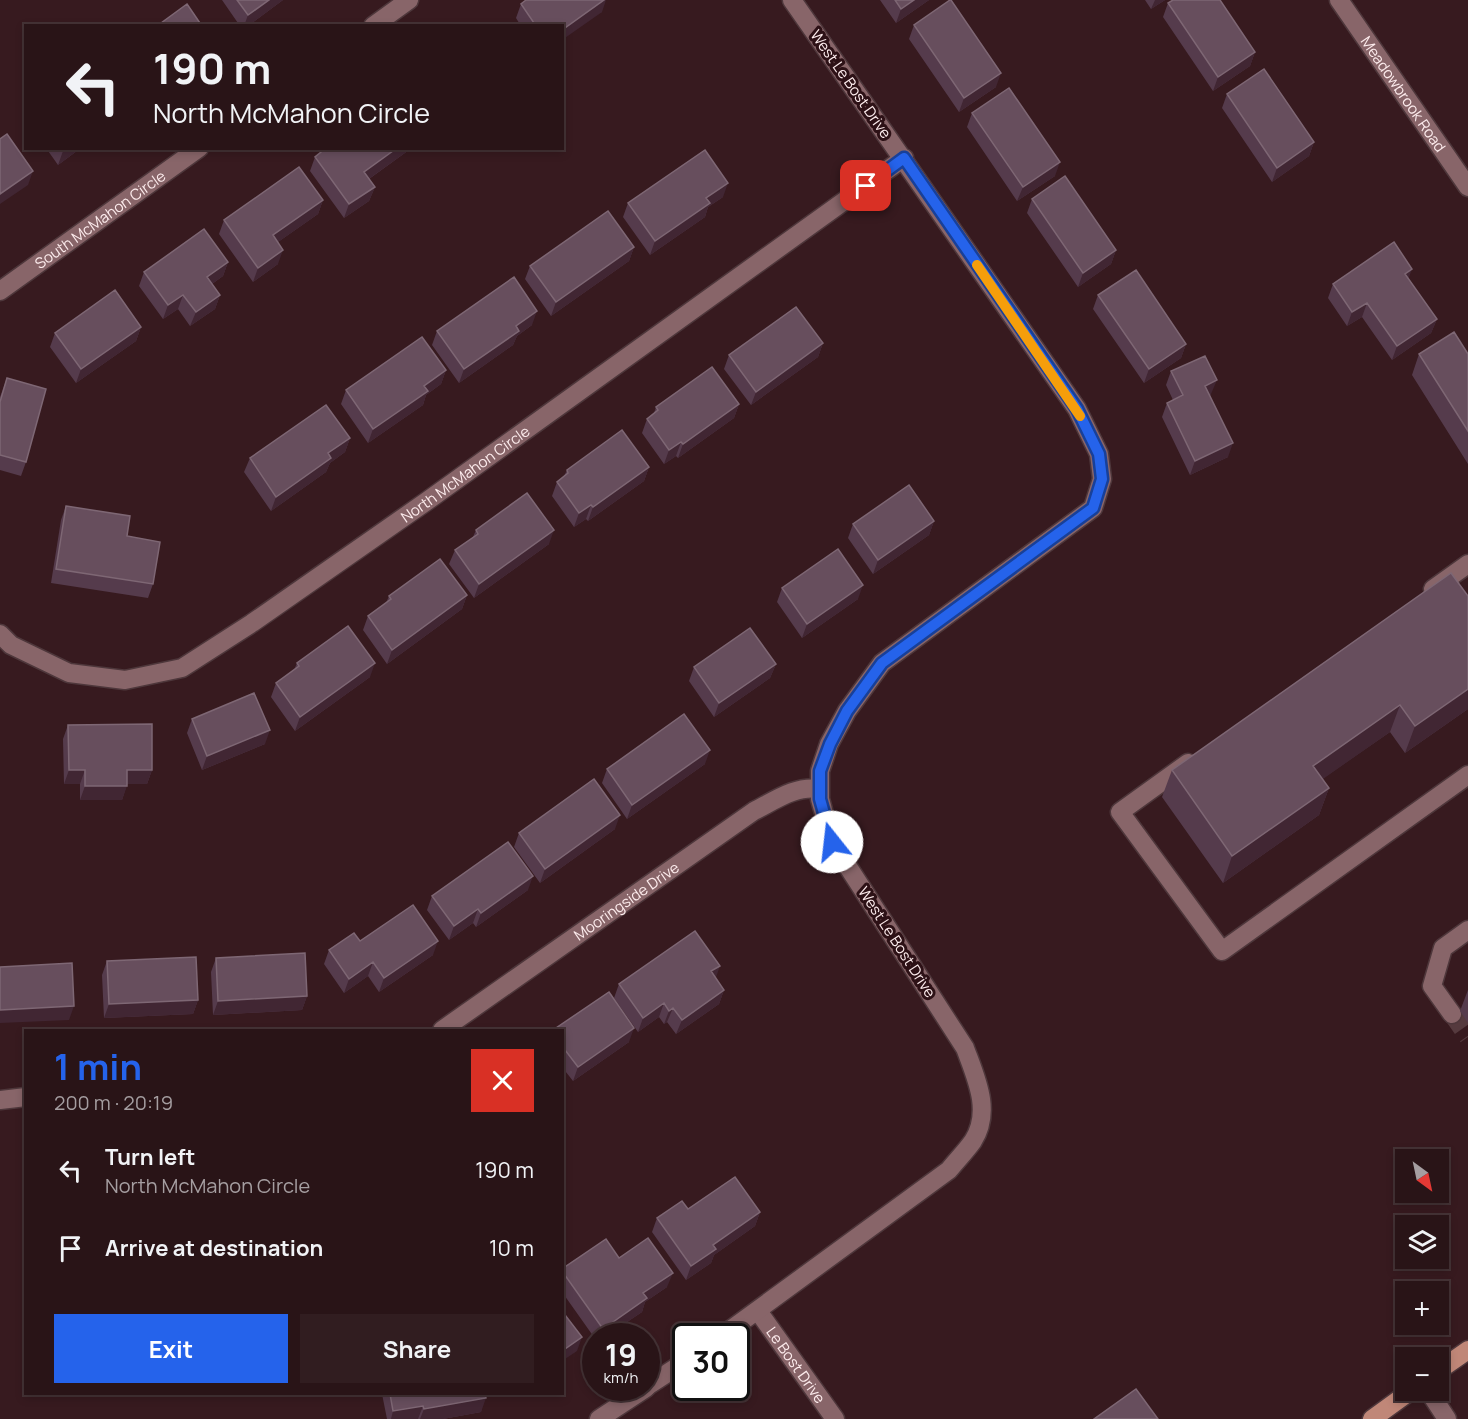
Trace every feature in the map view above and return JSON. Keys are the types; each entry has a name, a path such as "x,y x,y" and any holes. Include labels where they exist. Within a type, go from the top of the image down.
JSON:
{"main road":[{"path":"1449,1363 1468,1350"},
{"path":"1372,1419 1397,1401"}],"street":[{"path":"376,24 409,0"},
{"name":"West Le Bost Drive","path":"741,1323 949,1170 974,1140 983,1111 979,1085 965,1048 832,842 819,789 820,771 830,744 847,711 882,663 1093,508 1102,479 1099,454 1077,409 792,0"},
{"name":"Meadowbrook Road","path":"1340,0 1468,187"},
{"name":"South McMahon Circle","path":"0,291 196,150"},
{"name":"North McMahon Circle","path":"0,634 10,645 69,673 125,680 182,668 252,623 427,501 904,158"},
{"path":"1420,598 1465,572"},
{"path":"1207,750 1120,812 1222,951 1468,775"},
{"name":"Mooringside Drive","path":"443,1029 754,812 789,793 810,788 819,789"},
{"path":"1452,1014 1432,986 1443,948 1468,930"},
{"path":"0,1100 24,1097"},
{"name":"Le Bost Drive","path":"758,1311 835,1419"},
{"path":"599,1419 625,1401"},
{"path":"1435,1401 1447,1419"}],"building":[{"path":"237,0 269,0 248,15"},
{"path":"526,0 604,0 564,29 564,24 535,24 521,4"},
{"path":"895,0 914,0 901,9"},
{"path":"950,0 1001,73 964,98 914,25"},
{"path":"1173,0 1220,0 1255,52 1218,77 1168,3"},
{"path":"187,4 201,24 160,24"},
{"path":"1264,69 1314,142 1277,168 1227,94"},
{"path":"1009,88 1060,162 1023,187 972,113"},
{"path":"7,134 33,171 0,194 0,139"},
{"path":"324,150 394,150 364,172 375,187 349,204 315,157"},
{"path":"705,150 728,183 706,198 710,203 655,241 628,203"},
{"path":"299,167 323,200 273,235 283,250 258,268 224,220"},
{"path":"1065,176 1116,250 1083,273 1032,199"},
{"path":"608,211 634,247 556,302 530,266"},
{"path":"204,229 228,262 207,277 220,295 196,312 183,295 168,305 144,272"},
{"path":"1394,242 1412,269 1405,274 1437,319 1397,346 1367,303 1352,312 1333,284"},
{"path":"1136,270 1186,344 1149,369 1098,295"},
{"path":"514,277 537,311 516,326 519,331 464,369 437,331"},
{"path":"115,290 141,327 81,369 55,333"},
{"path":"796,307 823,343 756,392 729,355"},
{"path":"1454,332 1468,354 1468,431 1419,354"},
{"path":"422,337 446,370 424,386 428,391 373,429 346,390"},
{"path":"1205,356 1217,380 1205,386 1233,443 1195,461 1167,403 1183,395 1171,371"},
{"path":"712,367 739,404 683,444 681,442 669,450 647,419 658,410 656,407"},
{"path":"7,378 46,389 26,462 0,455 0,402"},
{"path":"326,405 350,438 328,453 331,458 276,497 250,458"},
{"path":"622,430 649,467 593,507 591,505 579,513 557,482 568,473 567,470"},
{"path":"909,485 934,521 878,560 853,524"},
{"path":"527,493 554,530 479,584 455,550 478,534 476,530"},
{"path":"66,506 130,516 127,536 160,542 153,584 56,569"},
{"path":"838,549 863,585 807,624 782,588"},
{"path":"440,559 467,595 392,650 368,616 391,599 389,596"},
{"path":"1451,573 1468,596 1468,689 1415,726 1400,705 1313,766 1329,788 1232,856 1172,770"},
{"path":"348,626 375,663 300,717 276,683 299,666 297,663"},
{"path":"750,628 776,664 719,703 694,667"},
{"path":"254,693 270,730 207,756 192,719"},
{"path":"684,714 710,750 632,805 607,769"},
{"path":"152,724 152,770 127,770 127,786 85,786 85,770 69,770 68,725"},
{"path":"594,779 620,815 545,869 519,833"},
{"path":"508,842 533,876 481,913 478,909 454,926 432,896"},
{"path":"413,905 438,941 384,978 373,962 349,979 329,950 354,933 360,941"},
{"path":"695,931 720,966 711,971 724,990 682,1020 673,1008 669,1011 664,1003 643,1018 619,984"},
{"path":"305,953 307,996 218,1001 216,958"},
{"path":"196,957 198,1000 109,1004 107,961"},
{"path":"72,963 74,1006 0,1010 0,967"},
{"path":"609,992 634,1028 578,1067 564,1049 564,1029 554,1029"},
{"path":"735,1177 760,1212 713,1245 716,1249 691,1266 657,1218 682,1201 688,1209"},
{"path":"648,1238 673,1273 643,1293 647,1298 612,1323 599,1323 564,1274 564,1268 606,1239 619,1258"},
{"path":"564,1314 582,1337 564,1350"},
{"path":"1136,1389 1158,1419 1094,1419"},
{"path":"390,1395 485,1395 486,1398 424,1409 423,1406 393,1411"}],"tunnel":[{"path":"1452,1014 1468,1037"}],"slow traffic":[{"path":"977,265 1080,416"}],"route":[{"path":"832,842 820,799 820,771 830,744 847,711 882,663 1093,508 1102,479 1099,454 1077,409 904,158 866,186"}]}
